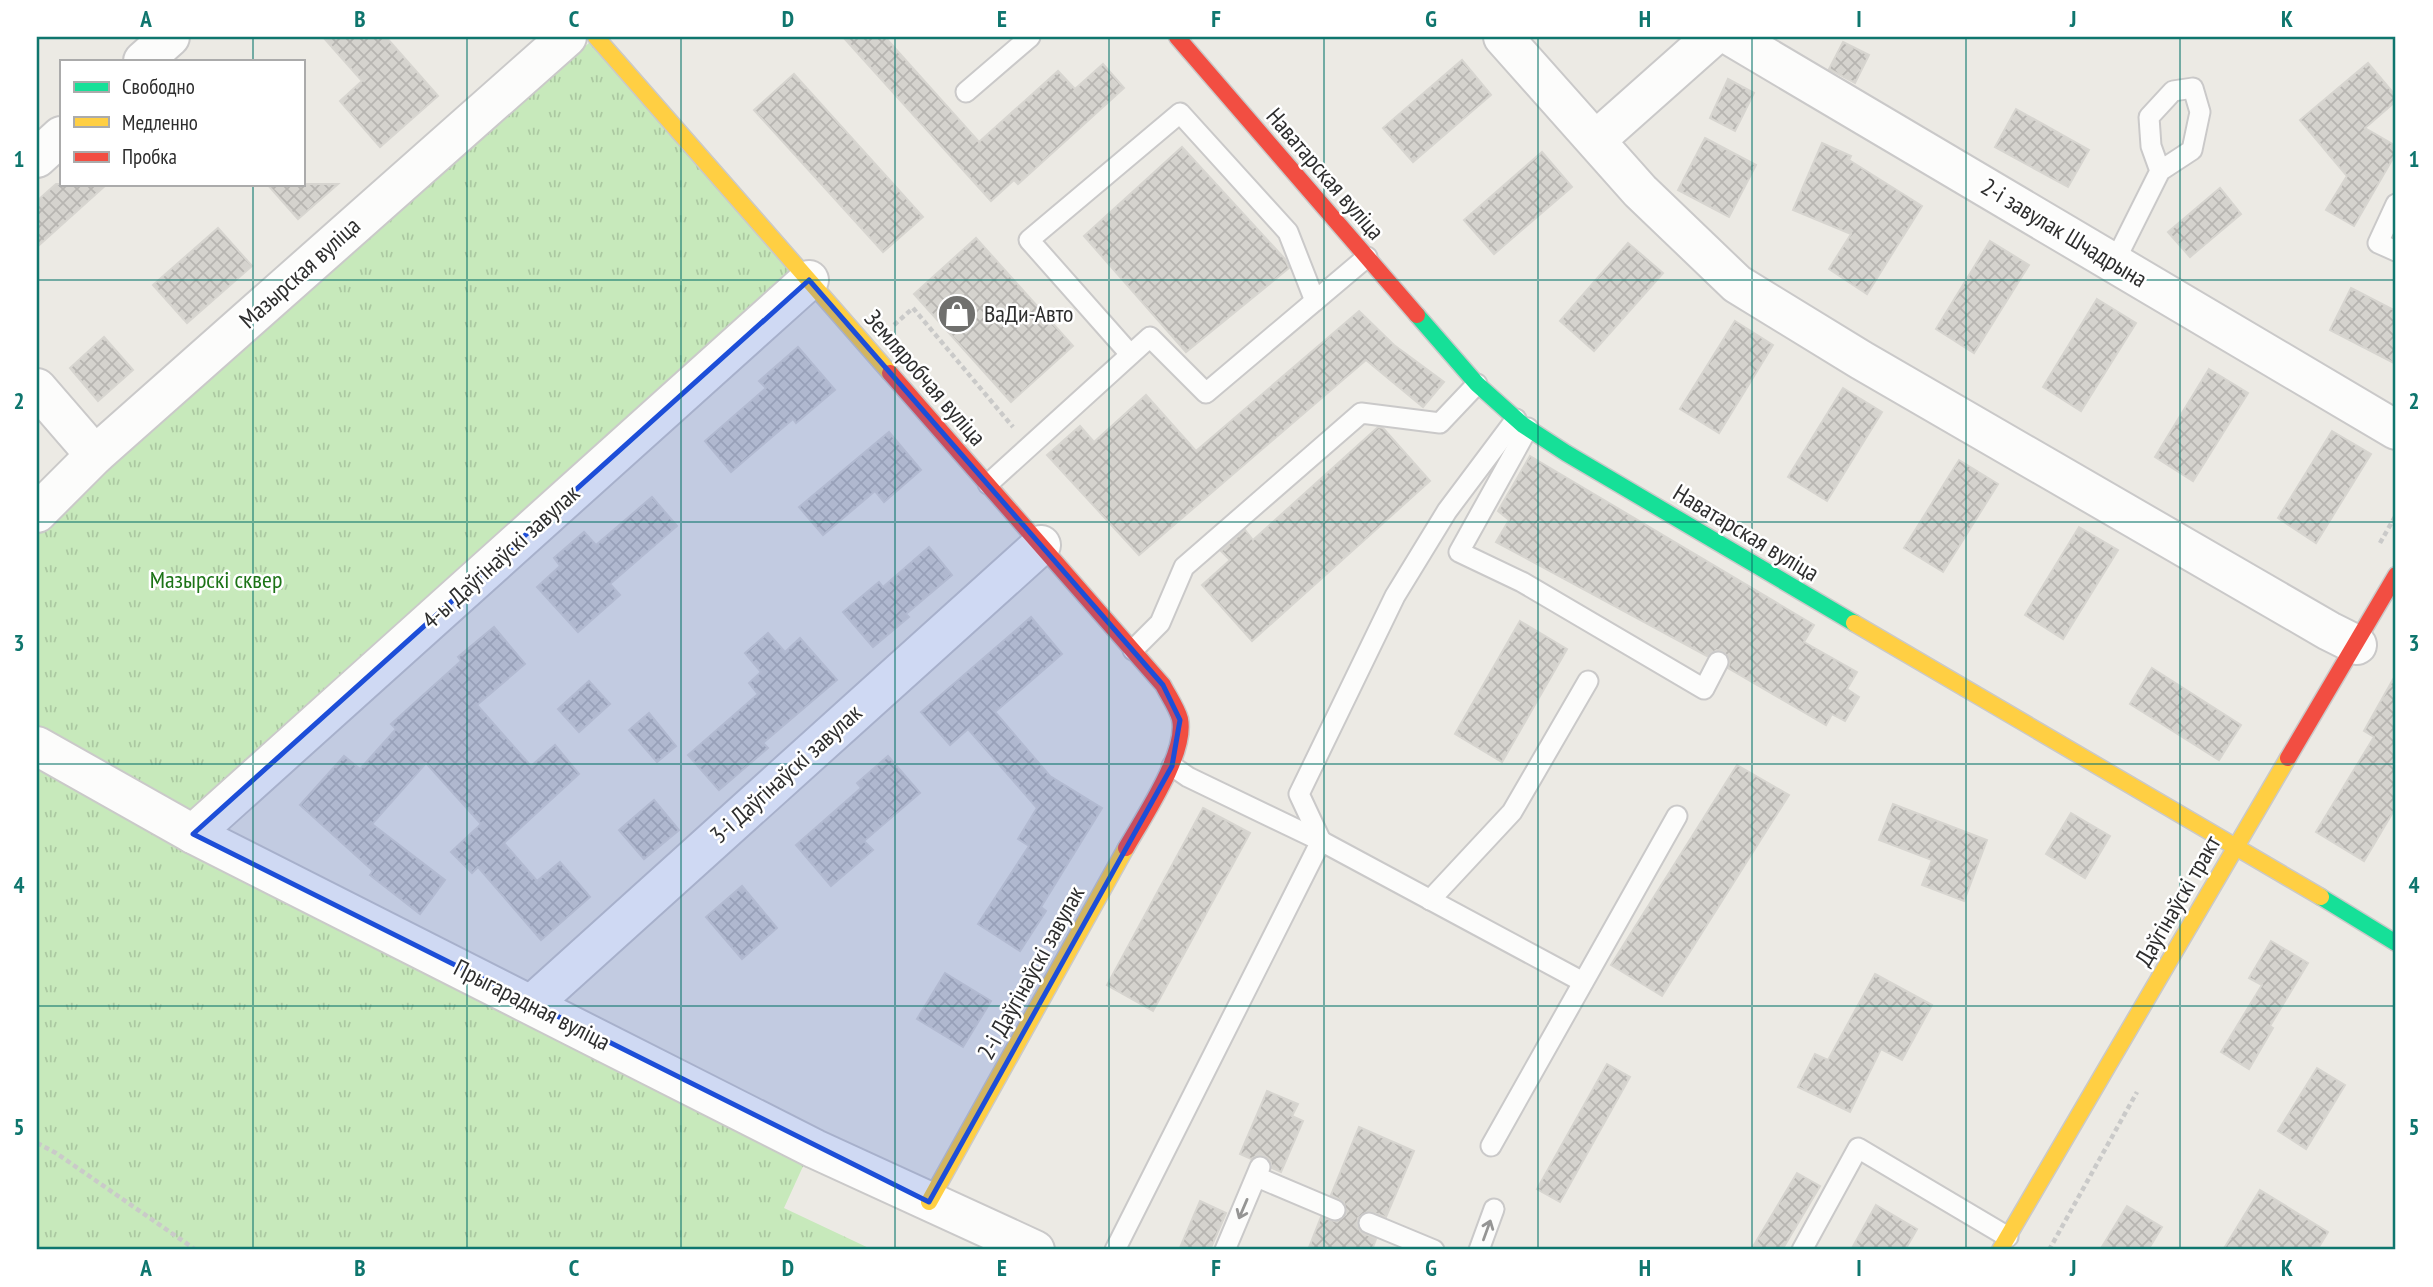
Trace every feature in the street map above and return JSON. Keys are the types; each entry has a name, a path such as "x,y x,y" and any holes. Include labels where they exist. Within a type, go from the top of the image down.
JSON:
{"street":[{"path":"144,60 170,37"},
{"name":"Мазырская вуліца","path":"37,513 95,455 567,37"},
{"name":"Земляробчая вуліца","path":"596,37 1164,685 1180,720 1172,766"},
{"name":"Наватарская вуліца","path":"1177,37 1477,384 1522,423 1764,578 2265,863 2396,943"},
{"path":"1503,37 1640,191 1737,284 1861,360 2357,645"},
{"path":"1596,140 1712,37"},
{"name":"2-і завулак Шчадрына","path":"1732,37 2396,430"},
{"path":"37,158 60,137"},
{"name":"4-ы Даўгінаўскі завулак","path":"193,834 809,280"},
{"path":"37,388 95,455"},
{"name":"3-і Даўгінаўскі завулак","path":"532,1004 1041,545"},
{"name":"Даўгінаўскі тракт","path":"2004,1244 2236,848 2357,645 2393,590"},
{"name":"Прыгарадная вуліца","path":"37,746 193,834 815,1149 1035,1250"},
{"name":"2-і Даўгінаўскі завулак","path":"929,1202 1172,766"}],"lane":[{"path":"966,92 1030,37"},
{"path":"1130,354 1029,240 1181,113 1288,232 1315,301"},
{"path":"2114,262 2160,171"},
{"path":"2396,204 2378,243 2396,251"},
{"path":"988,484 1150,337 1206,393 1367,257"},
{"path":"1133,650 1160,623 1184,567 1361,413 1440,423 1477,384"},
{"path":"1522,423 1460,552 1522,582 1704,689 1718,662"},
{"path":"1321,841 1299,794 1395,596 1447,511 1522,423"},
{"path":"1430,900 1512,812 1588,681"},
{"path":"1172,766 1188,777 1321,841 1583,982"},
{"path":"1491,1146 1677,816"},
{"path":"1115,1250 1321,841"},
{"path":"1802,1250 1858,1148 2004,1244"},
{"path":"1226,1250 1259,1172 1335,1210"},
{"path":"1479,1250 1494,1209"},
{"path":"1369,1223 1434,1250"}],"path":[{"path":"37,1143 56,1153 196,1250"}],"highlighted area":[{"path":"809,280 1163,685 1180,720 1172,766 929,1202 193,834"}],"green space":[{"name":"Мазырскі сквер","path":"596,37 809,280 193,834 37,746 37,513"},
{"path":"37,750 810,1151 784,1208 873,1250 37,1250"}],"building":[{"path":"323,37 386,37 438,96 380,147 340,101 362,81"},
{"path":"843,37 885,37 979,142 1058,71 1075,89 1103,64 1124,88 1018,184 1014,180 991,201"},
{"path":"1843,42 1869,55 1855,83 1829,69"},
{"path":"1462,60 1491,95 1413,162 1383,128"},
{"path":"2368,63 2396,96 2396,101 2365,128 2396,146 2396,153 2354,226 2326,210 2347,176 2300,120"},
{"path":"794,74 923,217 883,252 754,110"},
{"path":"1728,79 1754,93 1735,131 1710,118"},
{"path":"2016,109 2089,150 2068,187 1995,147"},
{"path":"1705,138 1756,165 1729,217 1678,190"},
{"path":"1822,143 1851,156 1849,160 1922,206 1867,294 1829,269 1851,234 1793,210"},
{"path":"1182,147 1285,259 1289,268 1186,352 1084,236"},
{"path":"1542,152 1572,187 1494,254 1464,220"},
{"path":"56,184 105,186 37,247 37,201"},
{"path":"338,184 298,219 269,186"},
{"path":"2220,188 2241,214 2190,257 2168,232"},
{"path":"218,228 252,266 187,323 153,285"},
{"path":"976,238 1073,346 1011,402 914,294"},
{"path":"1990,241 2029,265 1974,353 1936,329"},
{"path":"1628,243 1663,273 1594,351 1560,321"},
{"path":"2351,288 2396,311 2396,364 2330,330"},
{"path":"2097,299 2136,323 2081,411 2043,387"},
{"path":"1359,311 1394,345 1444,382 1423,407 1366,360 1139,555 1047,455 1080,426 1094,442 1146,395 1196,451"},
{"path":"1735,321 1773,345 1719,433 1680,409"},
{"path":"104,337 133,370 98,401 70,368"},
{"path":"798,347 835,390 796,423 793,419 731,472 705,441 766,388 759,381"},
{"path":"2209,369 2248,393 2193,481 2155,457"},
{"path":"1843,388 1882,412 1827,501 1788,477"},
{"path":"1378,427 1383,428 1430,481 1252,641 1202,585 1230,560 1221,551 1245,530 1253,540"},
{"path":"2332,431 2371,454 2316,543 2278,518"},
{"path":"889,432 921,470 884,502 875,491 823,535 799,507"},
{"path":"1530,456 1814,625 1804,642 1857,672 1847,689 1859,697 1845,721 1832,714 1826,725 1728,668 1730,661 1724,652 1717,650 1707,656 1496,542 1509,520 1498,511"},
{"path":"1959,460 1998,484 1943,572 1904,548"},
{"path":"652,497 677,526 610,584 620,595 578,632 537,587 560,566 554,558 584,532 596,545"},
{"path":"2079,527 2118,550 2063,639 2025,615"},
{"path":"929,547 952,575 906,614 909,617 873,647 843,612 879,582 883,587"},
{"path":"1031,617 1062,654 995,712 1050,776 1102,808 1041,907 1046,911 1020,951 978,924 1029,846 1018,839 1037,808 968,729 950,745 921,712"},
{"path":"1520,621 1567,649 1502,762 1455,734"},
{"path":"494,627 525,664 477,705 531,766 555,745 579,774 504,843 537,881 560,862 590,897 541,940 478,867 472,873 451,852 481,824 426,763 372,824 445,880 420,914 370,875 373,871 300,805 344,756 360,769 396,729 391,724 461,661 458,657"},
{"path":"768,633 785,652 800,638 837,680 763,743 768,748 719,790 688,755 758,694 749,683 761,672 745,653"},
{"path":"2152,668 2241,725 2219,760 2130,704"},
{"path":"2396,674 2396,807 2364,861 2316,832 2374,737 2364,731"},
{"path":"589,681 610,704 579,732 558,709"},
{"path":"649,713 676,746 657,762 629,730"},
{"path":"888,756 920,793 864,841 873,850 831,886 796,845 861,788 857,783"},
{"path":"1737,765 1789,795 1662,996 1611,965"},
{"path":"654,800 679,830 644,859 619,830"},
{"path":"1893,804 1987,840 1964,901 1922,885 1932,860 1879,840"},
{"path":"1203,808 1250,833 1153,1011 1107,985"},
{"path":"2071,813 2110,836 2085,878 2046,854"},
{"path":"742,886 777,928 742,959 706,917"},
{"path":"2271,941 2308,963 2270,1026 2273,1028 2249,1069 2221,1052 2262,985 2249,978"},
{"path":"945,973 991,1001 963,1047 917,1019"},
{"path":"1875,974 1932,1005 1902,1060 1881,1049 1850,1112 1798,1087 1815,1054 1828,1060"},
{"path":"1607,1064 1630,1077 1560,1202 1537,1189"},
{"path":"2317,1068 2345,1085 2306,1149 2278,1131"},
{"path":"1267,1091 1298,1104 1292,1116 1303,1121 1281,1172 1272,1168 1270,1160 1265,1156 1258,1155 1251,1159 1240,1154"},
{"path":"1359,1127 1414,1151 1386,1217 1368,1211 1358,1218 1360,1231 1376,1239 1372,1250 1308,1250 1321,1217 1337,1222 1346,1214 1344,1202 1331,1195"},
{"path":"1797,1173 1820,1186 1782,1250 1751,1250"},
{"path":"2260,1190 2328,1232 2317,1250 2223,1250"},
{"path":"1200,1201 1226,1213 1210,1250 1179,1250"},
{"path":"1876,1205 1917,1229 1905,1250 1851,1250"},
{"path":"2127,1206 2162,1227 2148,1250 2100,1250"}],"traffic: fast":[{"path":"1417,315 1477,384 1523,425 1854,623"},
{"path":"2321,897 2396,943"}],"traffic: slow":[{"path":"596,37 890,373"},
{"path":"1854,623 2321,897"},
{"path":"2000,1250 2288,758"},
{"path":"929,1202 1126,848"}],"traffic: jam":[{"path":"1177,37 1417,315"},
{"path":"890,373 1163,685 1175,706 1180,719 1177,749 1162,785 1126,848"},
{"path":"2288,758 2396,575"}],"place":[{"name":"ВаДи-Авто","path":"957,314"}]}
